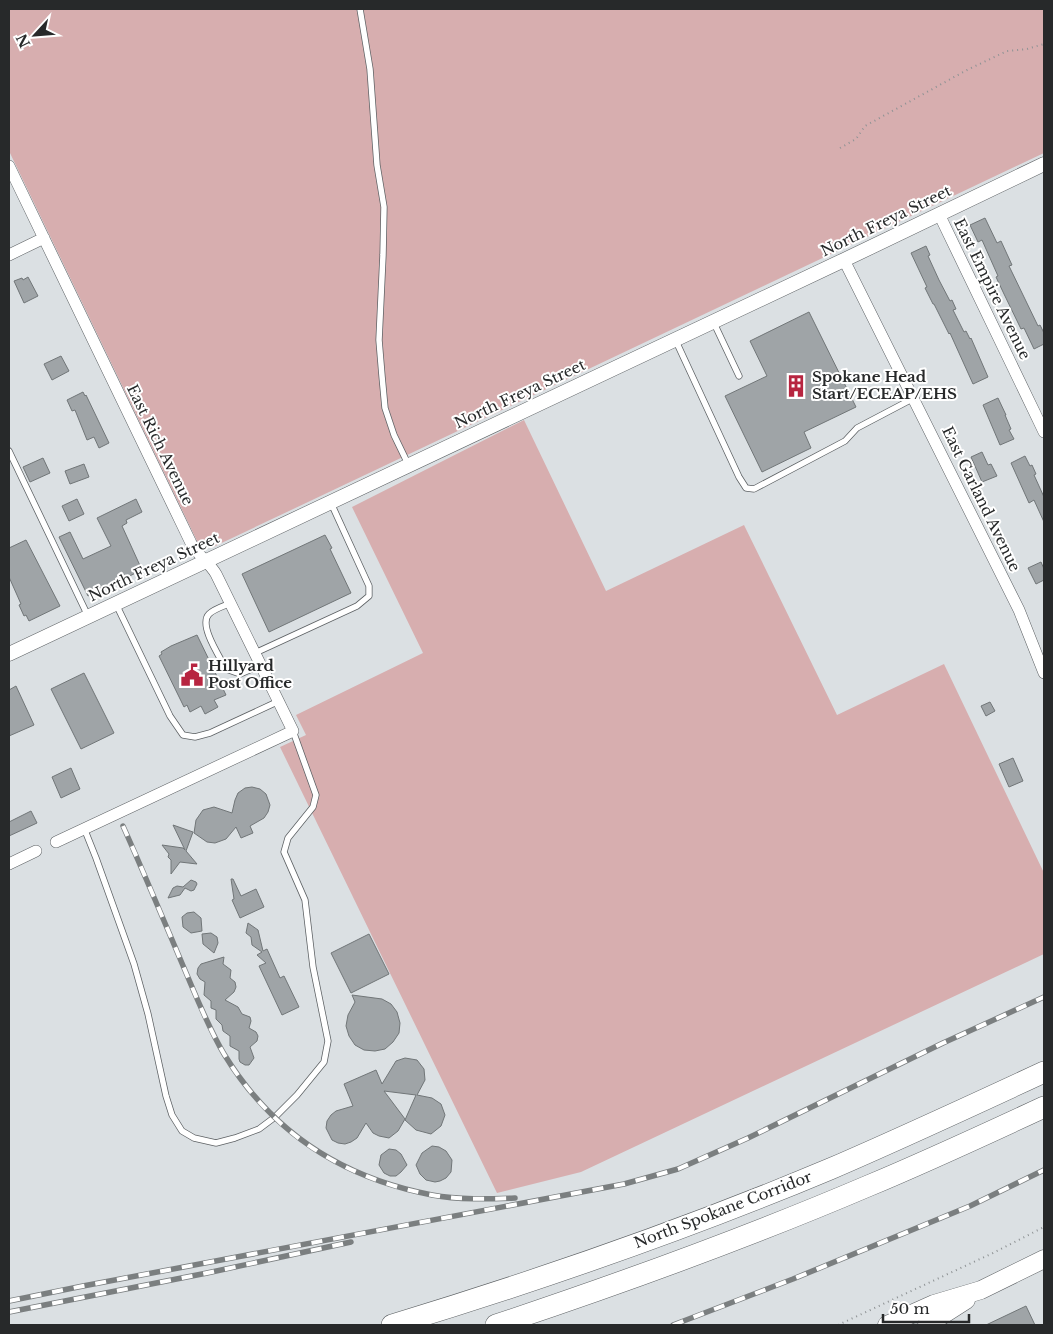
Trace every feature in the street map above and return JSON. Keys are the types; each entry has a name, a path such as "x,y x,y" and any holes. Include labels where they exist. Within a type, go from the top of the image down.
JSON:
{"highway":[{"name":"North Spokane Corridor","path":"392,1325 590,1261 723,1211 838,1165 1044,1072"},
{"name":"North Spokane Corridor","path":"496,1325 645,1274 867,1187 1044,1106"},
{"path":"532,1325 645,1274"}],"main road":[{"path":"927,1325 981,1290 1044,1258"},
{"path":"887,1325 934,1304 981,1290"}],"street":[{"name":"North Freya Street","path":"9,654 1044,164"},
{"name":"East Rich Avenue","path":"9,166 191,543 197,553 216,574 293,730"},
{"name":"East Empire Avenue","path":"939,214 1044,432"},
{"path":"9,255 44,238"},
{"name":"East Garland Avenue","path":"844,260 1019,610 1044,673"},
{"path":"56,842 293,730"},
{"path":"10,862 36,851"}],"lane":[{"path":"360,9 370,69 377,165 384,208 378,340 385,408 394,435 408,464"},
{"path":"713,321 739,376"},
{"path":"675,339 739,477 746,488 754,489 819,456 845,441 857,428 914,398"},
{"path":"9,451 88,616"},
{"path":"255,653 357,606 369,596 368,586 331,501"},
{"path":"116,603 170,716 183,735 195,737 210,734 279,701"},
{"path":"231,603 209,614 206,621 206,628 220,658 226,669 240,674 261,664"},
{"path":"84,828 134,964 172,1115 182,1131 194,1138 216,1143 259,1129 275,1118 324,1062 328,1041 313,966 305,900 284,852 288,838 313,807 316,795 293,730"}],"path":[{"path":"840,148 856,139 865,126 967,70 1006,51 1027,49 1044,44"},
{"path":"838,1325 993,1253 1044,1227"}],"shaded area":[{"path":"9,9 1044,9 1044,153 211,548 197,541 9,151"},
{"path":"524,420 606,591 744,525 837,715 944,664 1044,873 1044,954 581,1172 497,1193 280,747 306,735 296,715 423,653 352,507"}],"building":[{"path":"985,218 997,243 1001,241 1012,265 1009,266 1038,326 1040,325 1044,333 1044,344 1034,349 1024,328 1021,329 1004,294 982,240 978,242 970,225"},
{"path":"926,246 930,255 928,256 939,280 956,309 953,310 964,332 966,331 971,338 988,377 973,384 950,333 925,288 927,287 911,253"},
{"path":"28,277 38,296 24,303 14,281 22,278 23,280"},
{"name":"Spokane Head Start/ECEAP/EHS","path":"809,312 856,407 804,432 811,448 762,472 725,396 767,376 750,341"},
{"path":"61,356 69,371 52,380 44,364"},
{"path":"83,392 109,443 99,448 94,437 87,440 75,410 72,411 67,400"},
{"path":"998,398 1014,439 1000,445 983,405"},
{"path":"982,452 988,465 991,464 997,476 982,482 971,457"},
{"path":"1025,456 1030,466 1032,465 1036,474 1034,475 1044,497 1044,522 1034,500 1029,503 1011,463"},
{"path":"43,458 50,473 30,482 23,467"},
{"path":"84,464 89,477 70,484 65,471"},
{"path":"77,499 84,514 69,521 62,506"},
{"path":"136,499 142,512 126,520 127,523 122,526 142,570 88,596 59,537 70,532 83,559 111,546 97,518"},
{"path":"325,535 351,593 269,632 242,574"},
{"path":"26,540 60,606 29,621 26,615 24,616 19,605 21,604 9,577 9,548"},
{"path":"1041,562 1044,569 1044,580 1036,584 1028,568"},
{"name":"Hillyard Post Office","path":"197,635 226,695 214,700 218,707 205,714 201,706 190,712 187,705 184,707 159,656 162,654 161,652 171,646"},
{"path":"84,673 114,733 81,749 51,689"},
{"path":"16,686 34,725 9,736 9,690"},
{"path":"990,702 995,711 986,716 981,706"},
{"path":"1013,758 1023,781 1009,787 999,764"},
{"path":"71,768 80,789 61,798 52,777"},
{"path":"245,788 260,789 266,794 270,805 264,818 250,826 253,833 241,838 236,827 226,839 215,843 207,842 194,833 196,820 203,810 214,807 232,813 238,793"},
{"path":"31,811 37,823 9,836 9,822"},
{"path":"173,825 193,832 186,851 197,864 180,862 171,874 171,860 162,845 183,848 185,850"},
{"path":"231,879 233,879 241,896 256,889 264,907 240,918 232,900 234,899"},
{"path":"191,880 197,884 194,890 191,891 185,888 180,895 168,898 173,888 177,886 183,887"},
{"path":"194,912 201,918 202,931 191,933 183,927 182,917 187,913"},
{"path":"248,923 258,930 263,951 267,949 280,978 284,976 299,1007 282,1015 259,966 266,963 257,955 262,952 252,945 251,937 246,933"},
{"path":"211,933 217,937 218,943 214,953 203,944 202,934"},
{"path":"369,934 389,974 351,993 331,953"},
{"path":"224,957 223,964 231,970 230,978 235,982 236,987 234,992 225,1000 238,1007 242,1014 250,1017 249,1028 256,1032 258,1036 257,1041 250,1047 254,1058 249,1065 240,1062 239,1051 230,1046 230,1036 223,1031 222,1025 216,1019 216,1010 211,1008 211,1001 204,995 205,982 197,974 201,964"},
{"path":"352,995 382,999 391,1004 397,1012 400,1023 399,1033 385,1049 375,1051 364,1050 355,1045 349,1036 346,1026 348,1015 355,1002"},
{"path":"405,1058 417,1060 424,1069 425,1080 417,1095 432,1098 441,1104 445,1115 441,1126 431,1134 416,1130 405,1120 416,1095 384,1091 405,1119 398,1131 389,1138 379,1136 373,1133 366,1123 357,1138 351,1142 345,1144 332,1140 326,1128 327,1121 336,1111 353,1106 344,1084 376,1070 382,1084 396,1061"},
{"path":"432,1146 446,1151 452,1160 451,1172 446,1178 435,1182 426,1180 420,1174 416,1165 422,1153"},
{"path":"389,1149 396,1150 401,1154 407,1165 396,1176 384,1173 379,1165 381,1155"},
{"path":"1026,1306 1035,1325 986,1325"}],"railway":[{"path":"123,826 198,1000 224,1054 243,1082 264,1107 287,1129 312,1148 339,1164 368,1177 399,1187 442,1197 473,1199 515,1198"},
{"path":"9,1301 624,1184 678,1169 748,1138 943,1043 1044,997"},
{"path":"673,1325 793,1279 970,1206 1044,1170"},
{"path":"9,1312 351,1242"}],"place":[{"name":"Spokane Head Start/ECEAP/EHS","path":"796,386"},
{"name":"Hillyard Post Office","path":"192,675"}]}
